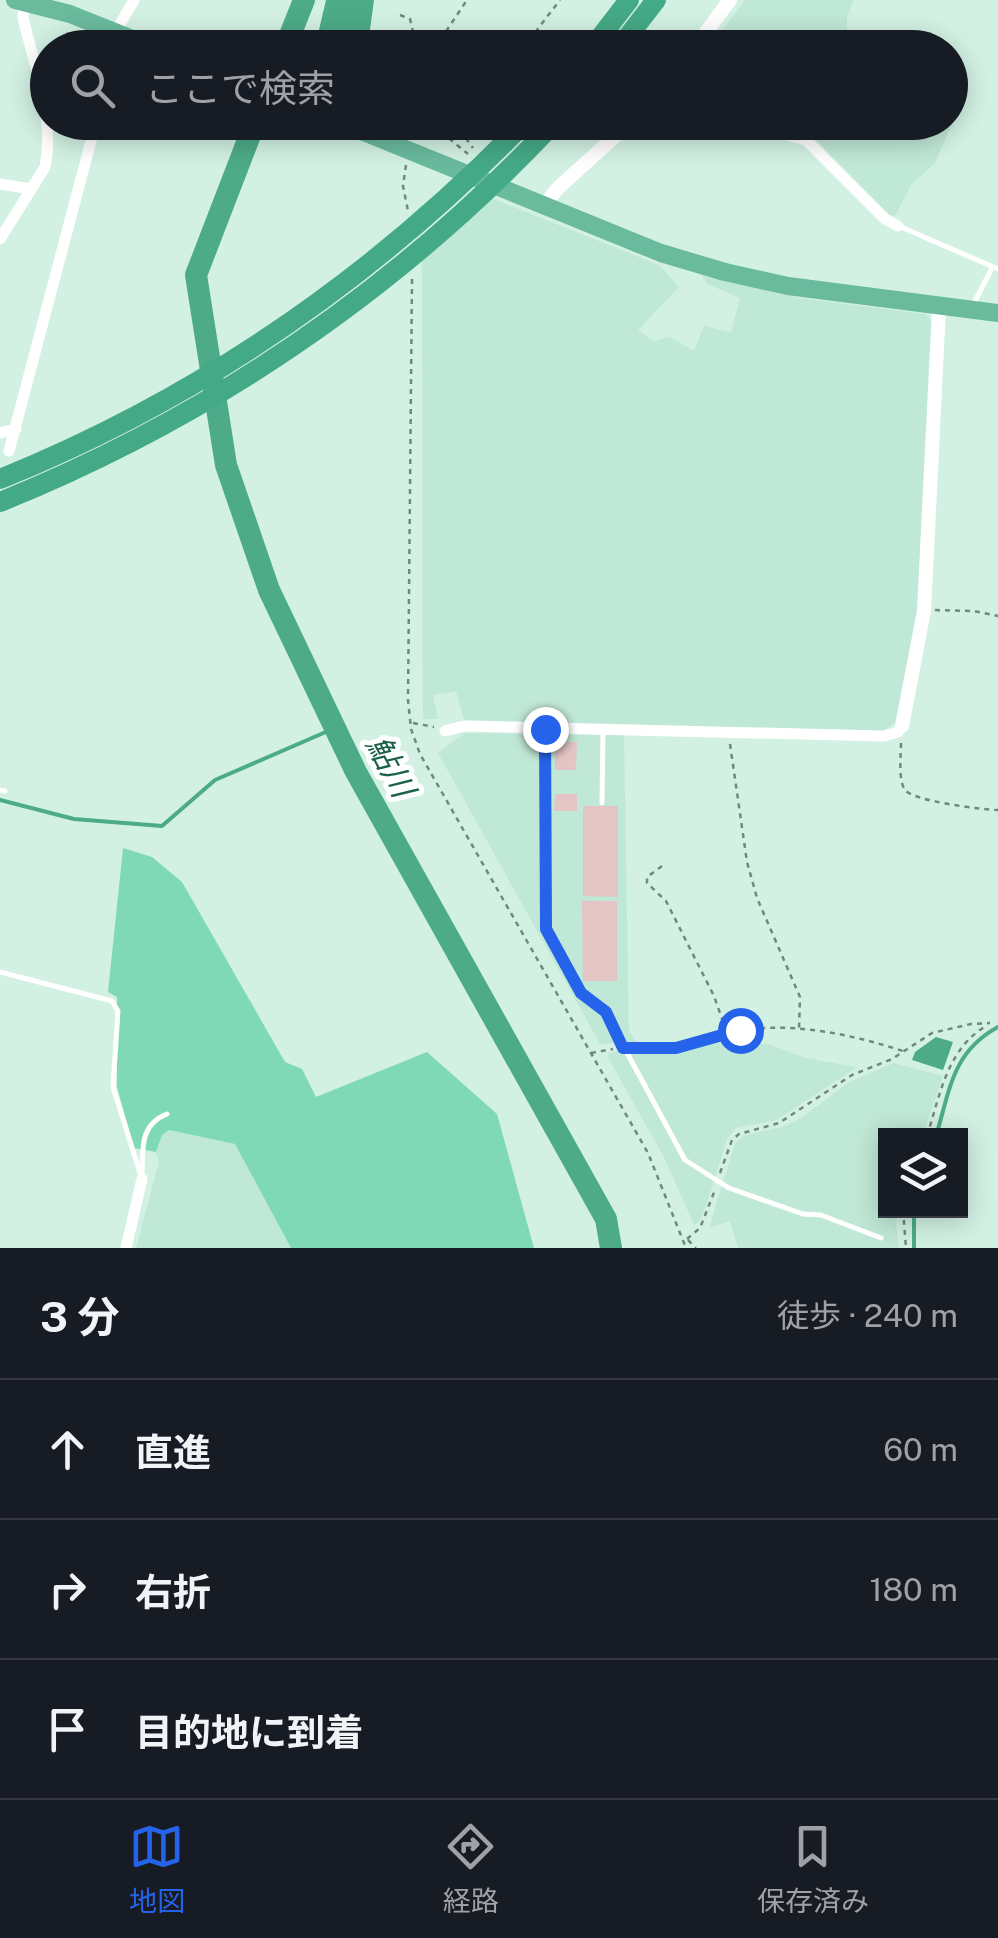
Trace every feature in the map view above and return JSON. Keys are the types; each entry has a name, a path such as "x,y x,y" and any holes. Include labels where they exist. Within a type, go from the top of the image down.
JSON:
{"highway":[{"path":"606,30 630,0"},
{"path":"633,30 656,0"},
{"path":"20,1 70,14 98,30"},
{"path":"383,140 661,252 725,272 788,286 998,313"},
{"path":"0,479 74,448 172,398 298,318 424,220 483,151 499,140"},
{"path":"0,502 74,471 180,417 295,346 406,264 537,140"}],"street":[{"path":"120,30 134,0"},
{"path":"708,30 730,0"},
{"path":"20,1 30,52"},
{"path":"0,239 45,166 48,140"},
{"path":"9,451 92,140"},
{"path":"545,204 611,140"},
{"path":"806,140 885,219 898,226"},
{"path":"0,184 31,189"},
{"path":"445,731 464,726 884,736 900,729 924,610 939,308"},
{"path":"0,433 16,428"},
{"path":"126,1248 142,1179"}],"lane":[{"path":"898,226 942,242 995,269 970,310"},
{"path":"545,729 546,929 581,993 606,1012 685,1160 717,1182 881,1238"},
{"path":"602,730 602,803"},
{"path":"0,972 112,1001 118,1011 113,1087 142,1179"},
{"path":"142,1179 144,1134 149,1124 167,1114"}],"path":[{"path":"446,30 467,0"},
{"path":"537,30 560,0"},
{"path":"400,16 410,19 413,30"},
{"path":"408,150 415,140"},
{"path":"452,140 466,150 468,160"},
{"path":"472,140 483,151"},
{"path":"924,610 974,611 998,616"},
{"path":"410,722 445,731"},
{"path":"900,729 906,792 957,806 998,810"},
{"path":"728,732 747,862 757,898 800,997 799,1030"},
{"path":"662,866 647,877 647,883 666,902 714,996 727,1032"},
{"path":"929,1128 954,1055 971,1036 998,1020"},
{"path":"696,1248 685,1239 700,1228 732,1140 739,1134 780,1124 852,1075 940,1030 990,1024"},
{"path":"590,1053 623,1048 676,1048 727,1032 756,1028 849,1034 904,1051"},
{"path":"904,1218 906,1248"}],"shaded area":[{"path":"326,0 374,0 370,30 319,30"},
{"path":"745,0 854,0 847,17 847,29 850,30 723,30"},
{"path":"816,140 945,140 935,163 911,185 895,216"},
{"path":"491,198 659,265 679,287 638,330 654,341 670,337 694,351 704,326 731,332 740,298 707,284 702,275 800,298 925,314 932,321 917,618 895,722 884,731 464,720 456,691 433,695 438,719 423,719 422,261"},
{"path":"465,733 624,735 629,1031 637,1042 600,1044 438,753"},
{"path":"123,848 152,857 182,882 285,1062 302,1069 316,1097 427,1052 497,1114 534,1248 291,1248 235,1144 169,1130 162,1135 156,1152 134,1148 117,1087 117,997 108,992"},
{"path":"936,1037 953,1042 943,1070 912,1060 915,1052"},
{"path":"722,1040 771,1045 806,1058 857,1067 777,1120 736,1128 727,1139 706,1207 694,1225 664,1157 607,1056 612,1052 641,1050 679,1052"},
{"path":"894,1063 943,1076 925,1128 878,1128 878,1218 897,1218 899,1248 738,1248 730,1221 709,1228 735,1143 744,1135 782,1127 801,1118 849,1082"},
{"path":"169,1130 235,1144 291,1248 136,1248 159,1162 156,1152 162,1135"}],"building":[{"path":"555,742 577,742 576,770 555,770"},
{"path":"555,794 577,794 577,811 554,811"},
{"path":"583,806 618,806 618,897 583,896"},
{"path":"582,901 617,901 617,981 583,981"}],"waterway":[{"path":"292,30 304,0"},
{"name":"鮎川","path":"248,140 196,275 226,465 269,590 356,772 606,1219 611,1248"},
{"path":"0,800 74,819 162,826 215,780 335,728"},
{"path":"938,1128 962,1060 998,1027"},
{"path":"914,1218 914,1248"}],"route":[{"path":"545,729 546,929 581,993 606,1012 623,1048 676,1048 740,1030"}]}
